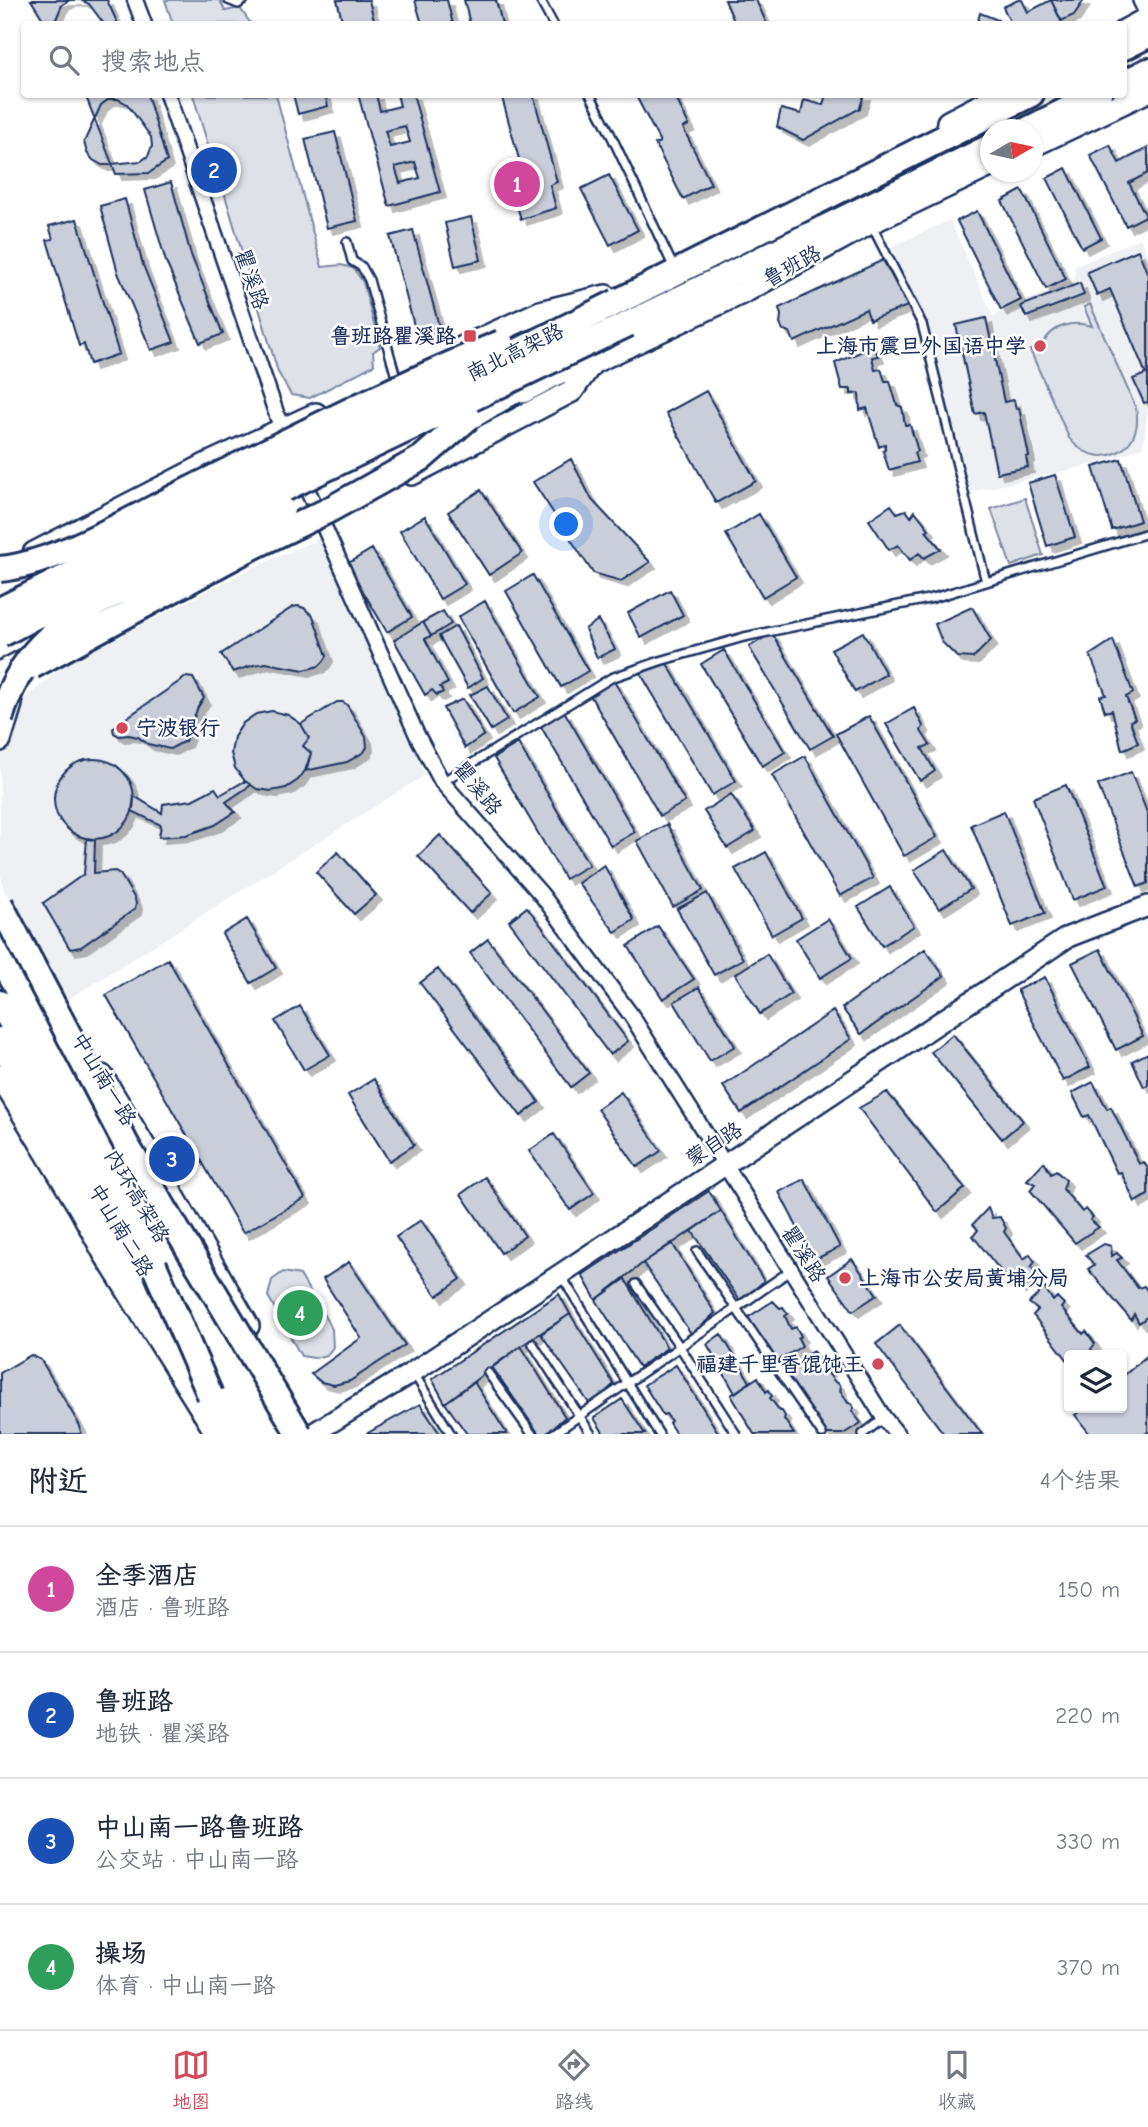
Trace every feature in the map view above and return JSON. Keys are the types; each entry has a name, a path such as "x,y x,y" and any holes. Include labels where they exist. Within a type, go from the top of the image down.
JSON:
{"highway":[{"path":"1127,46 1148,35"},
{"path":"1127,82 1148,71"},
{"name":"南北高架路","path":"0,610 617,307 1023,98"},
{"path":"1043,122 1092,98"},
{"name":"南北高架路","path":"0,635 72,595 237,512 617,307 980,152"},
{"path":"0,697 5,678 67,623 112,595 468,418 617,307"},
{"path":"0,569 41,559 98,535 444,366 522,334 617,307"},
{"path":"0,719 5,678"},
{"path":"0,906 127,1146 299,1434"},
{"name":"内环高架路","path":"0,956 96,1126 278,1434"},
{"name":"内环高架路","path":"0,1003 253,1434"},
{"path":"0,1040 46,1122 233,1434"},
{"path":"153,1265 210,1395"}],"main road":[{"path":"1127,29 1148,18"},
{"path":"1043,141 1148,91"},
{"path":"0,593 541,333 617,307 673,266 994,98"},
{"name":"鲁班路","path":"5,678 46,648 188,566 318,513 559,373 592,363 746,291 870,223 980,171"},
{"path":"0,569 207,464 540,312 617,307"},
{"path":"0,740 14,694 32,661 46,648"},
{"name":"中山南一路","path":"0,906 158,1169 311,1434"},
{"name":"中山南一路","path":"0,939 285,1434"},
{"name":"中山南二路","path":"0,1027 242,1434"},
{"path":"0,1076 104,1253 217,1434"}],"street":[{"path":"135,0 143,21"},
{"path":"1143,0 1148,10"},
{"name":"瞿溪路","path":"168,98 281,430 417,735 442,782 541,894 631,1015 790,1271 897,1434"},
{"name":"蒙自路","path":"311,1434 413,1372 1068,937 1148,906"}],"lane":[{"path":"228,0 238,4 244,0"},
{"path":"540,0 551,21"},
{"path":"592,98 673,266"},
{"path":"870,223 922,324 986,582"},
{"path":"347,242 352,261 362,267 369,280 396,377"},
{"path":"442,782 611,678 660,660 744,637 933,598 1148,533"},
{"path":"697,1251 822,1434"},
{"path":"553,1434 790,1271"},
{"path":"561,1274 659,1434"},
{"path":"636,1284 736,1434"},
{"path":"533,1344 591,1434"},
{"path":"413,1372 451,1434"},
{"path":"488,1373 532,1434"},
{"path":"863,1434 884,1418"}],"shaded area":[{"path":"165,0 220,0 225,11 240,8 249,21 172,21"},
{"path":"194,98 277,98 322,267 341,265 353,268 363,282 380,347 373,352 374,365 310,398 291,395 278,372"},
{"name":"上海市震旦外国语中学","path":"950,220 993,316 1075,279 1074,267 1140,238 1148,257 1148,407 1143,447 1103,462 971,492 926,322 891,247"},
{"path":"1090,304 1136,408 1137,424 1133,437 1116,453 1104,456 1080,449 1069,438 1030,350 1035,348 1039,353 1047,337 1067,325 1092,326 1084,307"},
{"path":"1025,498 1043,555 1011,566 991,509"},
{"path":"319,539 425,775 67,1000 6,899 0,872 0,761 14,708 63,666 248,570"},
{"path":"283,1272 300,1275 332,1329 333,1347 327,1355 314,1358 301,1356 268,1296 272,1280"}],"building":[{"path":"31,0 107,0 117,21 44,21"},
{"path":"70,0 81,0 89,4 102,21 55,21 62,5"},
{"path":"337,0 369,0 374,21 342,21"},
{"path":"415,0 447,0 452,21 421,21"},
{"path":"464,0 496,0 501,21 469,21"},
{"path":"725,0 756,0 766,21 734,21"},
{"path":"1022,0 1028,12 1051,0 1062,21 1010,21 1003,7"},
{"path":"1051,0 1084,0 1074,15 1061,21"},
{"path":"980,13 998,20 998,21 978,21"},
{"path":"87,98 148,98 167,161 149,173 116,174"},
{"path":"294,98 326,98 328,106 298,114"},
{"path":"359,98 377,98 380,111 400,106 398,98 414,98 440,192 389,206","holes":["405,126 410,142 390,147 385,131","415,162 420,178 400,183 395,167"]},
{"path":"502,98 534,98 557,182 550,185 556,208 521,219 504,175 522,170"},
{"path":"637,98 676,98 689,125 683,128 711,184 683,199 655,144 660,142"},
{"path":"825,98 863,98 860,108 803,140 777,127 781,109 801,114 804,100 823,105"},
{"path":"109,99 118,99 127,104 151,137 152,146 148,156 141,161 102,165 87,153 84,142 101,105"},
{"path":"335,132 357,221 327,228 305,139"},
{"path":"1110,145 1119,163 1148,148 1148,173 1129,183 1146,216 1126,226 1090,155"},
{"path":"1066,168 1101,238 1082,248 1047,178"},
{"path":"609,175 638,230 610,245 581,189"},
{"path":"171,182 191,255 223,334 200,343 166,262 145,190"},
{"path":"1022,190 1066,279 1046,289 1002,201"},
{"path":"125,199 143,265 174,342 151,350 118,273 100,206"},
{"path":"977,211 1021,300 1001,310 957,221"},
{"path":"471,217 481,260 455,266 445,223"},
{"path":"77,219 119,354 90,364 84,344 79,346 47,240 53,239 49,226"},
{"path":"413,230 439,326 416,333 390,236"},
{"path":"1138,250 1148,275 1148,402 1144,403 1133,379 1146,374 1110,289 1097,295 1087,272"},
{"path":"883,260 908,306 870,320 866,309 794,342 790,332 783,330 779,308"},
{"path":"1080,283 1084,295 1026,317 1021,306"},
{"path":"986,318 1004,402 1014,400 1016,409 1019,408 1029,456 1026,457 1028,467 997,473 984,412 975,414 956,325"},
{"path":"874,346 878,356 872,357 875,370 881,369 885,381 890,381 897,405 902,407 905,425 910,425 918,451 914,453 917,462 889,470 883,451 885,444 879,447 867,408 860,410 859,393 851,394 851,389 842,389 835,363"},
{"path":"706,391 756,481 716,503 666,413"},
{"path":"571,459 592,500 650,562 621,581 593,573 533,482"},
{"path":"1121,459 1140,521 1112,530 1093,467"},
{"path":"1055,475 1075,537 1047,546 1028,483"},
{"path":"481,490 522,553 489,575 448,512"},
{"path":"891,505 897,513 906,510 911,517 915,511 929,529 926,531 941,549 924,558 919,553 910,560 898,545 889,550 869,520"},
{"path":"759,514 796,577 763,597 726,534"},
{"path":"425,516 465,584 440,599 400,531"},
{"path":"372,549 412,617 387,632 347,564"},
{"path":"533,575 588,671 561,687 506,591"},
{"path":"670,590 683,615 641,638 628,613"},
{"path":"485,601 540,697 513,713 458,617"},
{"path":"298,606 313,616 327,656 324,661 319,666 304,670 266,663 233,672 221,654"},
{"path":"972,607 991,640 973,658 957,657 942,642 935,624"},
{"path":"443,611 451,624 431,636 423,622"},
{"path":"598,620 615,649 597,658 585,629"},
{"path":"423,622 431,636 425,639 448,683 440,687 443,692 437,695 432,690 425,695 394,640"},
{"path":"456,626 483,678 468,688 439,636"},
{"path":"863,632 886,674 855,692 831,649"},
{"path":"772,633 833,736 810,749 749,647"},
{"path":"1113,640 1133,693 1126,697 1135,719 1130,721 1138,743 1122,750 1112,710 1105,712 1100,696 1106,695 1090,655"},
{"path":"724,650 785,752 762,766 701,664"},
{"path":"665,660 736,781 712,795 641,674"},
{"path":"186,677 193,678 204,698 185,741 170,749 148,744 138,737 119,736 114,733 116,725"},
{"path":"614,681 685,802 660,816 590,695"},
{"path":"488,686 507,720 491,730 470,695"},
{"path":"463,699 484,735 465,748 443,708"},
{"path":"337,702 347,705 366,737 367,747 364,752 347,762 305,771 311,753 303,746 309,738 301,724"},
{"path":"914,708 923,726 921,731 930,745 922,748 935,771 920,781 886,724"},
{"path":"272,711 288,715 301,724 309,738 303,746 311,753 307,768 298,780 286,788 271,791 257,789 245,781 235,768 231,753 234,737 243,723 256,714"},
{"path":"564,711 635,832 611,846 540,725"},
{"path":"869,716 937,837 904,856 836,734"},
{"path":"518,743 589,865 565,879 494,758"},
{"path":"805,756 873,878 840,896 772,775"},
{"path":"94,759 109,762 122,771 131,784 134,799 131,814 122,827 109,836 94,839 79,836 66,827 57,814 54,799 57,784 66,771 79,762"},
{"path":"1131,772 1148,815 1148,883 1138,887 1098,785"},
{"path":"245,781 251,785 226,802 235,812 215,825 186,835 159,837 161,825 132,811 134,796 162,813 163,804 192,800 215,788 220,795"},
{"path":"1066,785 1107,886 1073,900 1033,798"},
{"path":"731,794 755,831 727,848 704,811"},
{"path":"1004,811 1045,913 1012,926 971,825"},
{"path":"667,824 703,890 673,907 637,841"},
{"path":"440,835 492,893 470,913 418,856"},
{"path":"87,839 95,840 94,873 115,871 120,874 136,904 135,909 81,947 70,949 43,903 84,874"},
{"path":"946,850 971,889 939,909 914,870"},
{"path":"338,852 376,895 354,914 316,872"},
{"path":"766,852 802,918 772,935 735,869"},
{"path":"604,865 634,920 615,932 578,883"},
{"path":"890,887 914,926 882,946 858,907"},
{"path":"707,893 743,959 714,975 677,909"},
{"path":"527,907 628,1041 610,1055 509,921"},
{"path":"247,919 276,968 251,983 222,934"},
{"path":"828,919 852,958 820,978 796,939"},
{"path":"658,926 694,979 663,999 628,946"},
{"path":"488,939 589,1073 571,1087 470,953"},
{"path":"925,949 944,976 861,1034 842,1008"},
{"path":"1100,949 1143,1036 1116,1050 1072,963"},
{"path":"767,954 791,994 760,1014 735,974"},
{"path":"168,959 305,1198 243,1233 106,995"},
{"path":"438,969 539,1102 521,1116 420,983"},
{"path":"1045,977 1090,1067 1063,1081 1017,990"},
{"path":"699,987 735,1046 710,1061 674,1002"},
{"path":"300,1006 330,1055 304,1070 275,1021"},
{"path":"833,1011 851,1039 741,1113 723,1086"},
{"path":"953,1034 1023,1121 1002,1139 931,1052"},
{"path":"1148,1053 1148,1085 1144,1087 1132,1061"},
{"path":"374,1079 414,1145 389,1161 348,1095"},
{"path":"1093,1082 1107,1109 1111,1107 1139,1164 1144,1162 1148,1169 1148,1195 1135,1202 1121,1172 1117,1173 1089,1115 1084,1117 1072,1093"},
{"path":"621,1092 661,1151 637,1167 597,1109"},
{"path":"887,1092 965,1188 937,1212 859,1108"},
{"path":"554,1134 594,1193 570,1210 529,1151"},
{"path":"1044,1162 1051,1174 1056,1171 1066,1180 1063,1189 1082,1212 1086,1209 1093,1217 1090,1220 1099,1227 1075,1243 1030,1190 1035,1184 1027,1180"},
{"path":"485,1177 525,1236 501,1253 461,1194"},
{"path":"804,1179 840,1247 814,1260 779,1192"},
{"path":"709,1191 721,1211 643,1263 596,1300 582,1275"},
{"path":"988,1208 992,1218 1000,1217 1006,1228 1004,1232 1024,1259 1030,1254 1035,1262 1031,1267 1039,1275 1019,1288 1016,1281 1011,1284 973,1236 978,1230 973,1224"},
{"path":"721,1211 764,1281 741,1302 692,1231"},
{"path":"421,1220 461,1279 437,1296 396,1237"},
{"path":"672,1243 715,1313 692,1335 643,1263"},
{"path":"1104,1244 1111,1246 1112,1256 1117,1253 1122,1258 1117,1260 1138,1288 1144,1286 1148,1292 1148,1316 1139,1323 1134,1314 1131,1320 1088,1269 1094,1265 1086,1255"},
{"path":"852,1259 877,1295 853,1311 828,1276"},
{"path":"349,1262 405,1345 350,1381 334,1385 321,1382 311,1374 361,1338 323,1279"},
{"path":"625,1279 667,1348 639,1367 596,1300"},
{"path":"1045,1288 1053,1301 1057,1297 1064,1304 1061,1308 1083,1334 1086,1331 1095,1344 1092,1350 1064,1350 1064,1355 1033,1315 1038,1310 1029,1303"},
{"path":"559,1294 570,1314 521,1346 445,1403 432,1379"},
{"path":"773,1301 788,1314 785,1316 791,1329 796,1327 802,1346 776,1362 747,1318"},
{"path":"570,1314 614,1384 591,1406 541,1334"},
{"path":"900,1325 982,1434 944,1434 876,1344"},
{"path":"721,1334 750,1382 735,1393 707,1344"},
{"path":"521,1346 565,1417 546,1434 539,1434 492,1367"},
{"path":"813,1351 838,1383 848,1403 852,1404 852,1411 861,1423 843,1434 826,1434 784,1371"},
{"path":"31,1355 41,1360 80,1426 81,1434 0,1434 0,1373"},
{"path":"1148,1355 1148,1432 1090,1434 1075,1415 1127,1413 1127,1373"},
{"path":"676,1365 719,1434 676,1434 669,1423 671,1421 666,1414 663,1415 644,1385"},
{"path":"758,1377 766,1392 769,1390 772,1396 770,1398 782,1411 794,1434 754,1434 731,1395"},
{"path":"474,1382 507,1434 467,1434 445,1403"},
{"path":"622,1399 645,1434 604,1434 594,1418"},
{"path":"420,1404 440,1434 366,1434"}],"place":[{"name":"鲁班路","path":"214,170"},
{"name":"全季酒店","path":"517,184"},
{"name":"鲁班路瞿溪路","path":"470,336"},
{"name":"上海市震旦外国语中学","path":"1040,346"},
{"name":"宁波银行","path":"122,728"},
{"name":"中山南一路鲁班路","path":"172,1159"},
{"name":"上海市公安局黄埔分局","path":"845,1278"},
{"name":"操场","path":"300,1313"},
{"name":"福建千里香馄饨王","path":"878,1364"}]}
